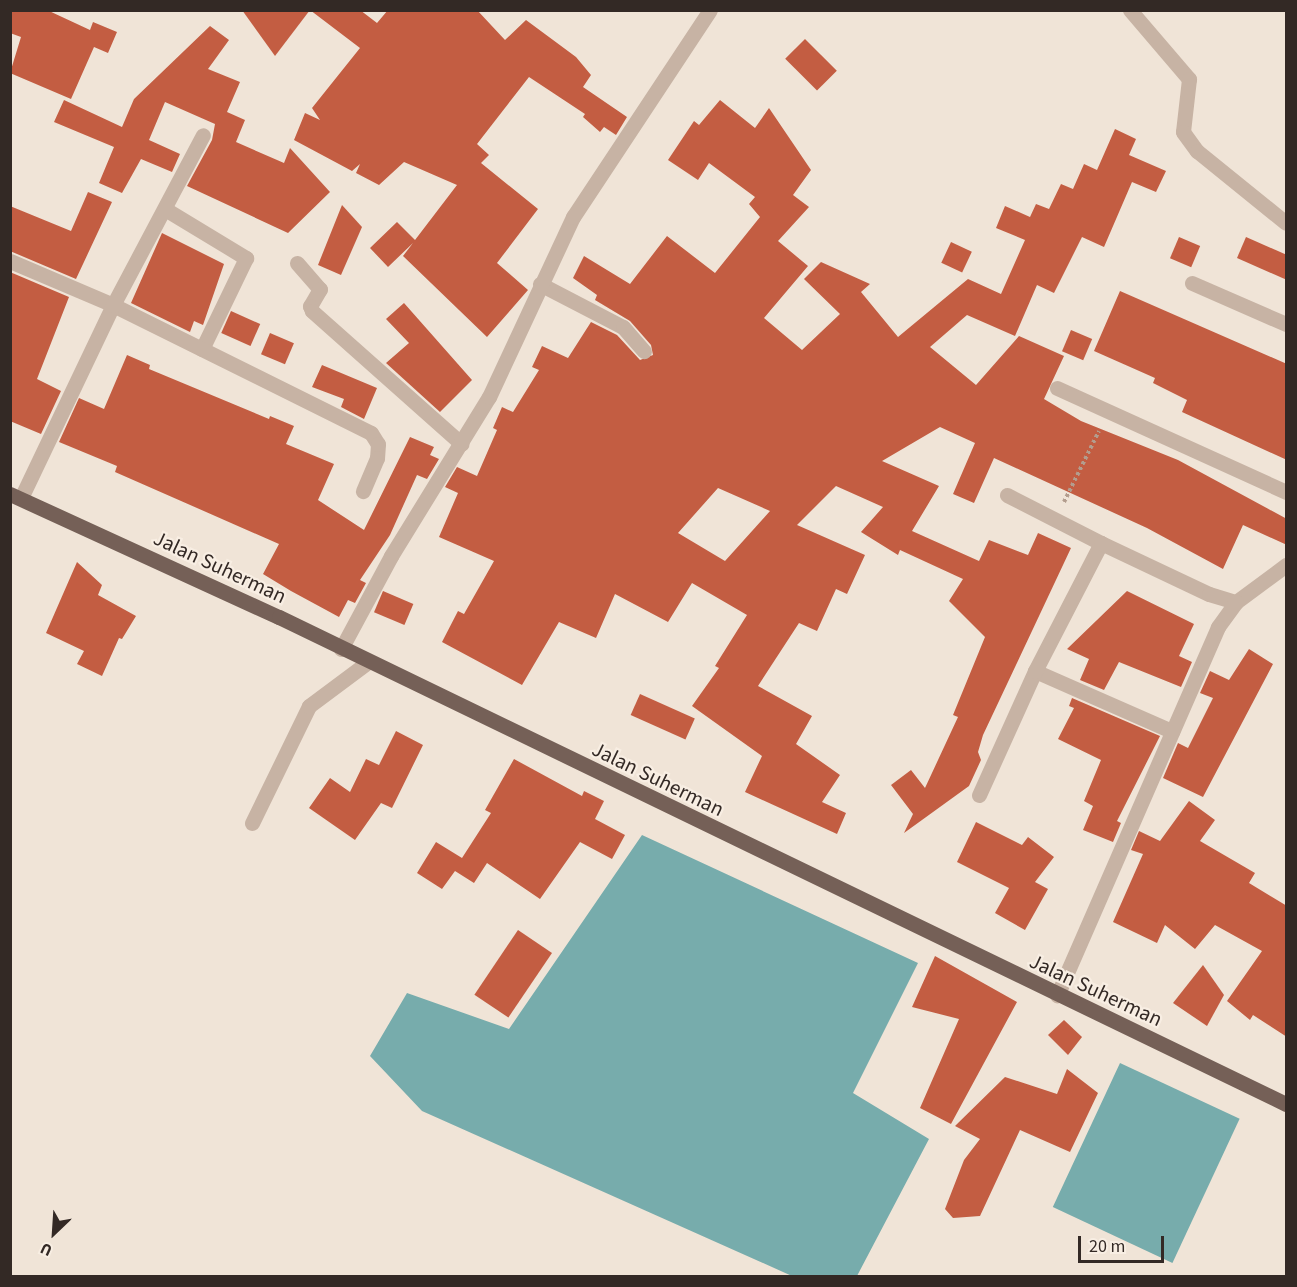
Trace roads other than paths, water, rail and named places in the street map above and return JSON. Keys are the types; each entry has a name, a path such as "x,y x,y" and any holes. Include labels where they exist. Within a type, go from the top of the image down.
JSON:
{"main road":[{"name":"Jalan Suherman","path":"16,496 279,616 341,649 1287,1104"}],"street":[{"path":"341,649 396,547 462,444 489,397 540,284 573,218 710,10"},
{"path":"1130,10 1189,79 1183,132 1197,151 1287,223"},
{"path":"16,496 203,135"},
{"path":"165,209 246,258 202,349"},
{"path":"10,261 114,305 371,433 378,444 377,458 363,491"},
{"path":"297,263 320,290 310,306 312,311 462,444"},
{"path":"1192,283 1287,324"},
{"path":"540,284 623,327 644,351"},
{"path":"1057,388 1287,492"},
{"path":"1007,495 1055,521 1209,594 1236,602"},
{"path":"979,795 1035,671 1101,543"},
{"path":"1057,995 1218,627 1236,602 1287,565"},
{"path":"252,823 309,706 368,662"},
{"path":"1035,671 1172,731"}],"water":[{"path":"642,835 918,963 853,1093 929,1139 857,1276 792,1276 422,1111 370,1056 407,993 509,1029"},
{"path":"1120,1063 1240,1119 1172,1263 1053,1207"}]}
